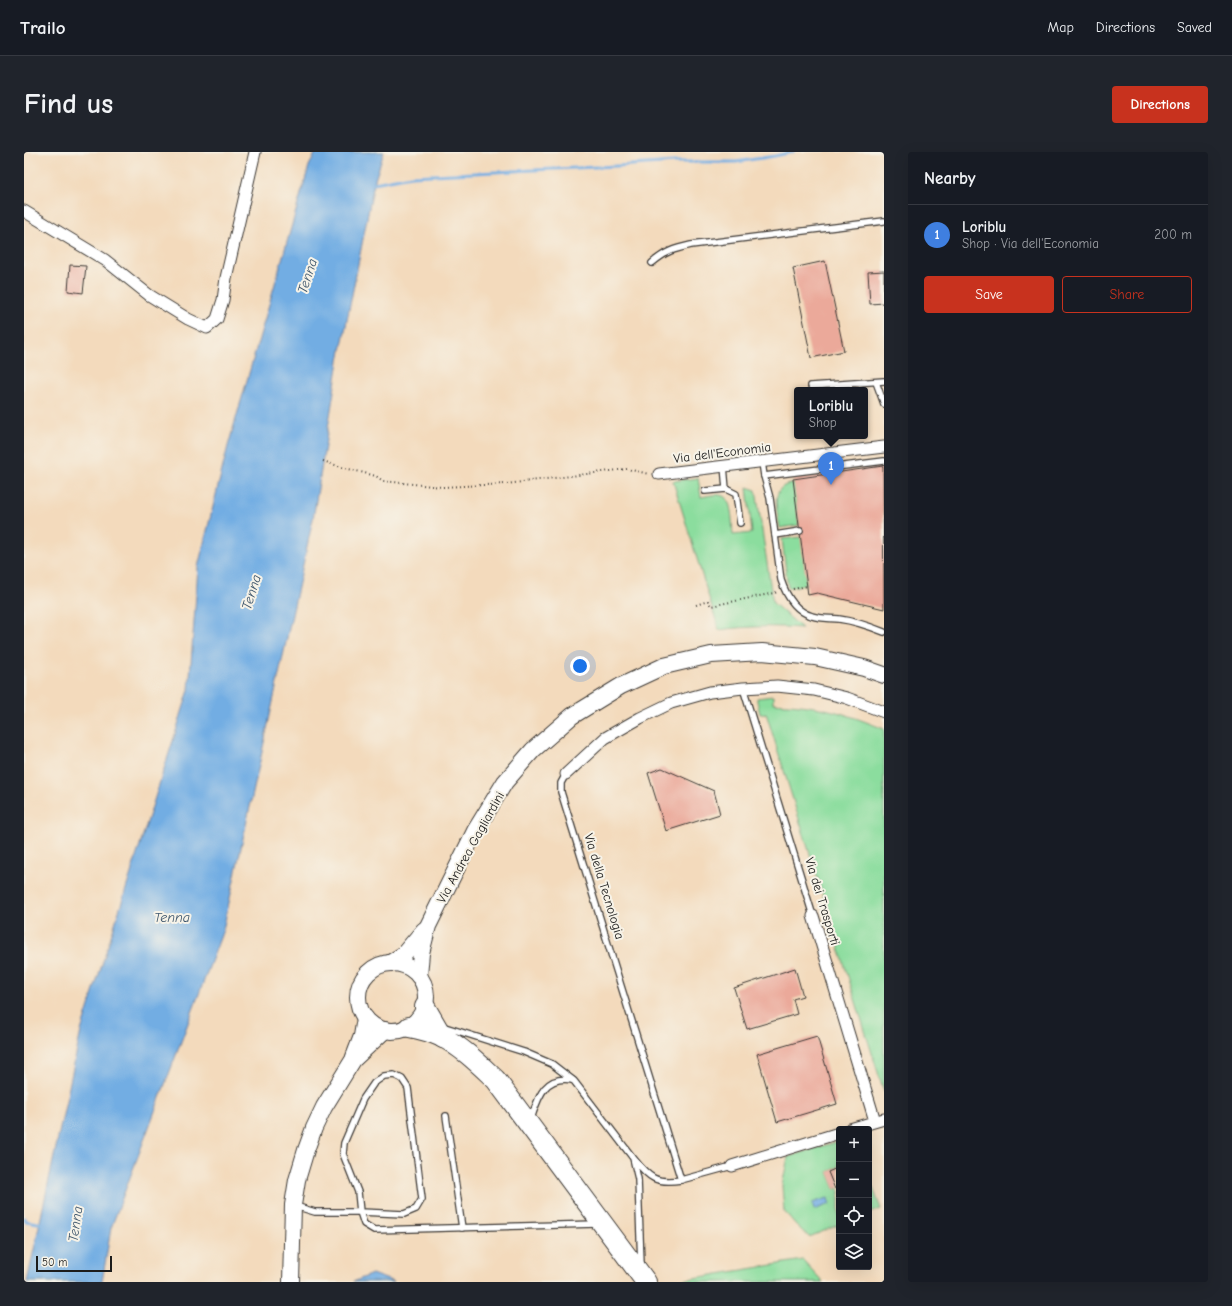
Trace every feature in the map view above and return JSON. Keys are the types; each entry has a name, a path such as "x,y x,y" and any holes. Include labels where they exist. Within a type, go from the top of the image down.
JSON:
{"highway":[{"path":"409,1026 427,1031 434,1023 496,1080 644,1279"}],"main road":[{"name":"Via Andrea Gagliardini","path":"428,926 475,831 505,782 534,750 572,716 622,686 664,666 711,655 762,652 815,657 864,668 884,675"},
{"path":"390,963 403,956 428,926"},
{"path":"419,976 421,953 428,926"},
{"path":"390,963 401,964 411,969 419,976 424,986 434,1023 421,1015 416,1022 401,1030 385,1030 378,1028 365,1018 360,1009 358,998 364,978 380,965 390,963"},
{"path":"291,1282 293,1205 297,1180 314,1128 328,1101 353,1060 362,1036 365,1018"},
{"path":"353,1060 385,1030"}],"street":[{"path":"24,211 105,260 149,295 188,319 207,328 217,319 223,300 226,278 255,152"},
{"name":"Via dell'Economia","path":"659,474 883,449"},
{"name":"Via della Tecnologia","path":"566,774 605,738 640,718 671,703 710,692 777,686 814,690 847,698 884,712"},
{"name":"Via dei Trasporti","path":"813,916 880,1120"},
{"path":"860,1126 880,1120"},
{"path":"732,1166 836,1133"}],"lane":[{"path":"652,263 663,254 674,249 691,245 884,221"},
{"path":"811,386 884,381"},
{"path":"876,382 884,404"},
{"path":"764,476 884,461"},
{"path":"762,462 770,498 781,580 784,591 790,601 810,616 839,619 863,624 884,632"},
{"path":"724,466 726,489"},
{"path":"705,491 726,489 736,494 740,523"},
{"path":"775,535 800,531"},
{"name":"Via dei Trasporti","path":"743,688 813,916"},
{"name":"Via della Tecnologia","path":"566,774 561,783 561,792 681,1180"},
{"path":"434,1023 524,1052 552,1064 574,1081 644,1172 655,1178 668,1182 681,1180 732,1166"},
{"path":"293,1205 315,1212 360,1212 404,1214 416,1209 422,1199 408,1088 402,1079 394,1075 384,1076 374,1083 363,1099 344,1143 343,1154 358,1192 360,1212 364,1224 374,1230 603,1224"},
{"path":"530,1124 539,1098 546,1086 554,1081 564,1079 574,1081"},
{"path":"446,1116 462,1228"},
{"path":"633,1158 638,1179 644,1279"}],"path":[{"path":"323,461 376,476 383,481 442,487 506,484 627,468 646,474 659,474"},
{"path":"696,605 708,601 711,606 807,586"}],"green space":[{"path":"698,478 701,497 718,495 726,498 730,508 733,535 752,533 747,487 756,490 773,603 802,628 760,627 719,630 673,481"},
{"path":"788,484 794,484 799,525 780,528 776,499 780,489"},
{"path":"801,537 807,584 788,588 782,539"},
{"path":"773,696 773,703 827,709 884,729 884,1092 766,713 760,714 757,698"},
{"path":"836,1142 836,1168 828,1172 836,1189 836,1226 809,1237 784,1211 782,1186 788,1157"},
{"path":"872,1186 881,1209 872,1212"},
{"path":"803,1260 823,1282 683,1282 682,1280"}],"water":[{"name":"Tenna","path":"316,152 384,152 374,183 339,361 313,519 223,930 111,1228 102,1282 27,1282 81,1031 189,690 198,567 228,446 309,166"},
{"path":"828,1198 830,1204 814,1210 812,1203"},
{"path":"372,1274 394,1282 353,1282"}],"building":[{"path":"825,261 844,351 811,358 793,268"},
{"path":"70,265 86,266 83,293 68,291"},
{"path":"884,271 884,303 870,304 868,272"},
{"path":"883,466 884,609 817,593 808,595 793,479"},
{"path":"662,768 714,791 720,814 666,831 648,773"},
{"path":"795,968 803,996 793,999 797,1014 747,1029 734,988"},
{"path":"817,1036 837,1104 777,1122 757,1054"},
{"path":"836,1168 836,1189 835,1189 828,1172"}],"waterway":[{"path":"371,185 374,183 411,176 675,162 736,162 793,152"},
{"path":"24,1218 26,1221 44,1224"}],"place":[{"name":"Loriblu","path":"831,485"}]}
